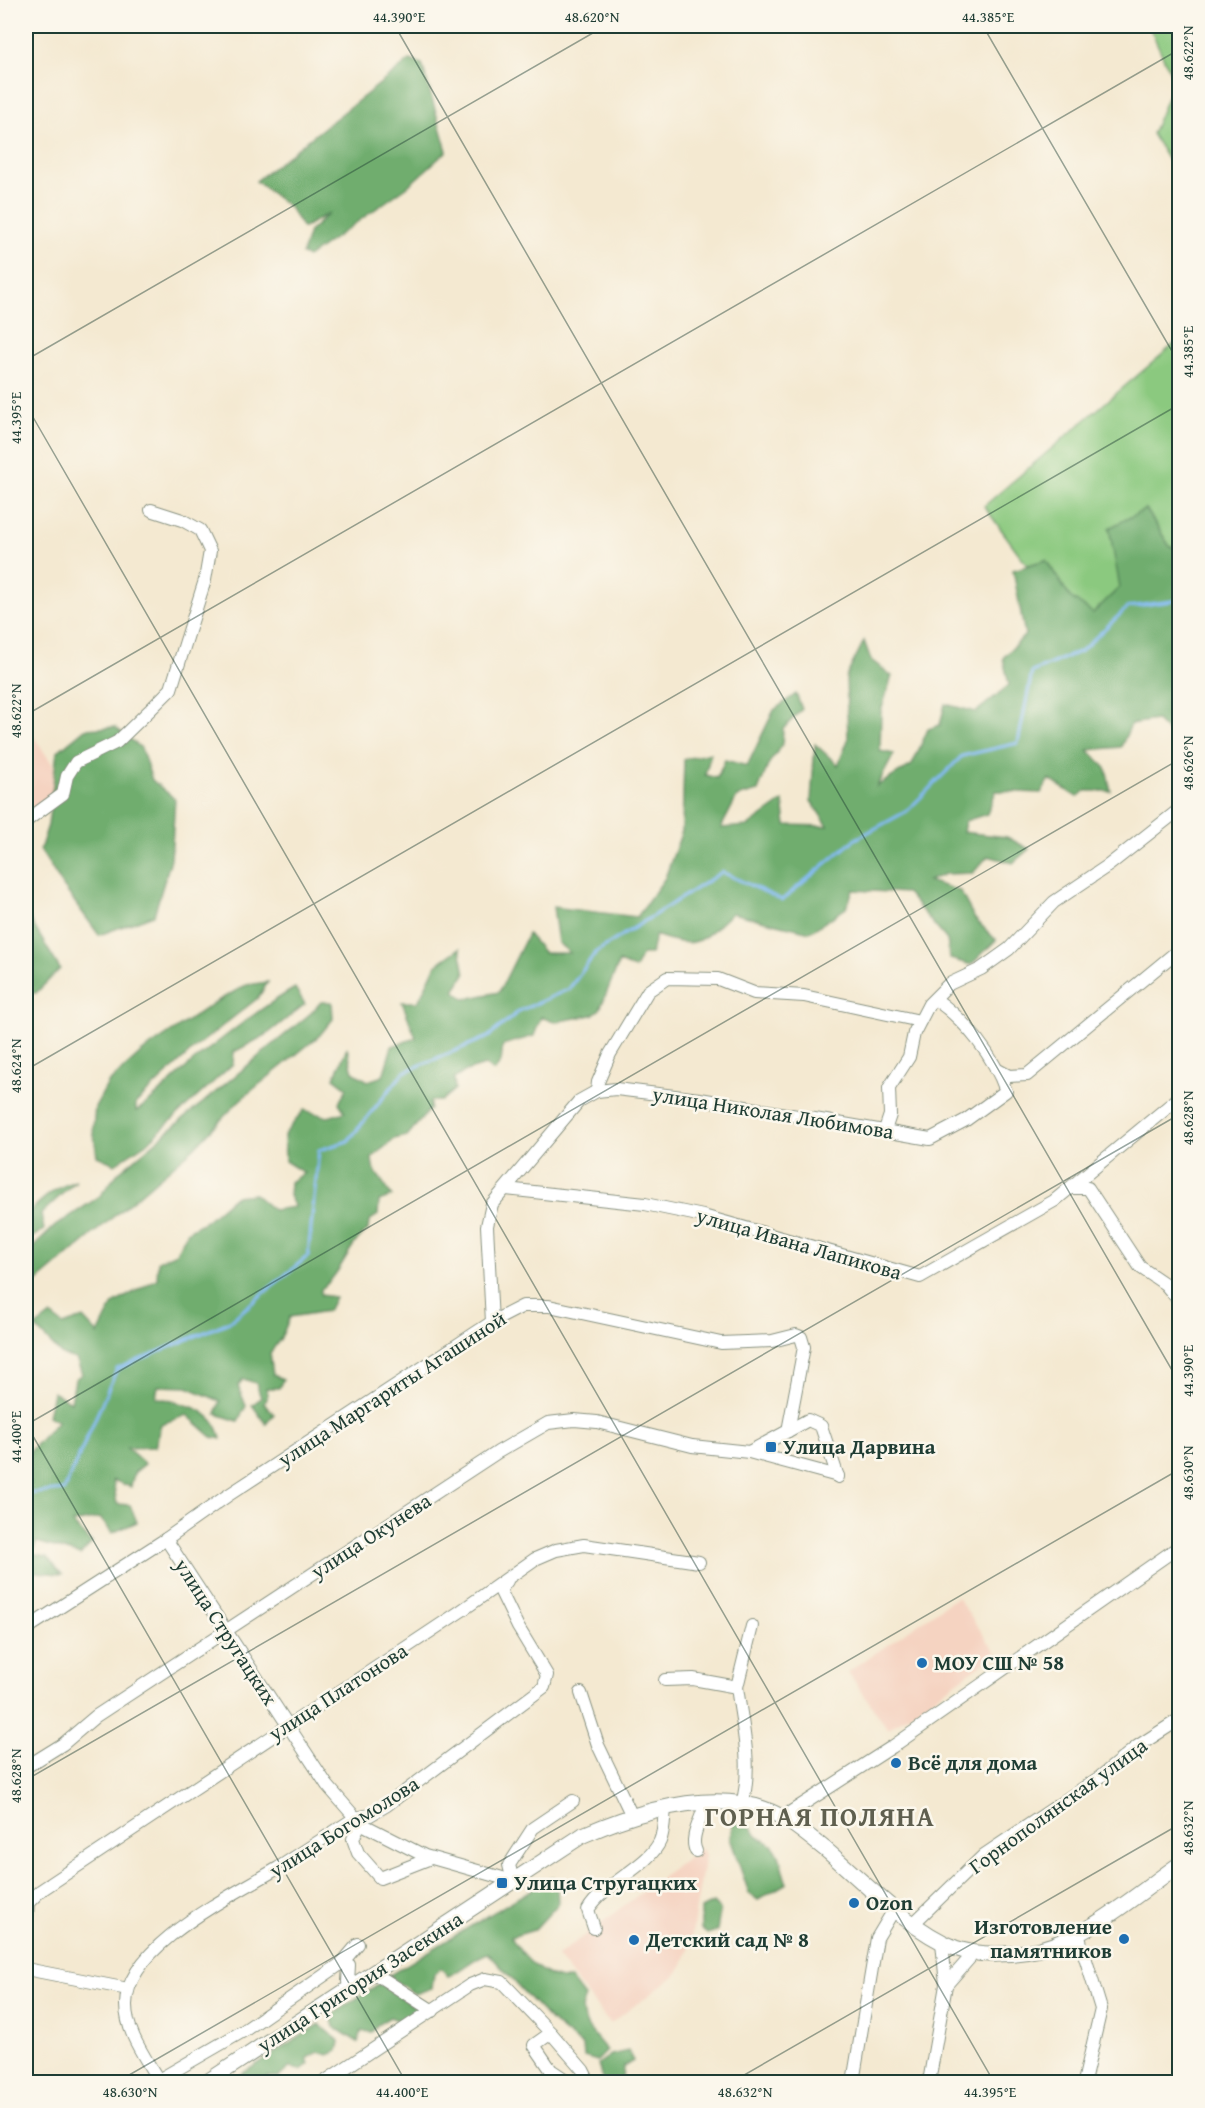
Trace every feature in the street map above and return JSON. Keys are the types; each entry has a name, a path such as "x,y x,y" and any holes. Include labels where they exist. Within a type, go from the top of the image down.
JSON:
{"main road":[{"name":"улица Григория Засекина","path":"207,2082 584,1835 632,1816 665,1808 705,1804 742,1804 783,1817 914,1923 942,1942 957,1949 975,1952 1023,1952 1042,1948 1078,1934 1179,1864"}],"street":[{"path":"26,822 63,794 66,776 76,762 117,741 171,689 204,580 210,551 200,530 182,520 151,510"},
{"path":"885,1130 890,1115 890,1088 909,1057 920,1021 935,999 949,984 981,969 1009,949 1054,902 1109,865 1179,809"},
{"path":"935,999 966,1026 996,1069 1009,1076 1027,1075 1179,949"},
{"path":"492,1322 487,1226 492,1203 579,1101 597,1091 598,1082 610,1054 648,991 667,978 718,979 754,993 804,996 920,1021"},
{"name":"улица Николая Любимова","path":"597,1091 616,1089 700,1100 930,1138 966,1120 1006,1091 996,1069"},
{"name":"улица Ивана Лапикова","path":"506,1189 645,1204 703,1216 920,1277 1007,1230 1054,1201 1179,1097"},
{"path":"1093,1194 1088,1182 1094,1169"},
{"path":"1071,1188 1088,1188 1140,1267 1165,1284 1179,1302"},
{"name":"улица Маргариты Агашиной","path":"26,1629 166,1539 227,1496 492,1322 523,1306 535,1305 637,1323 721,1343 746,1343 796,1335 801,1337 804,1347 788,1431"},
{"name":"улица Окунева","path":"26,1767 63,1744 96,1716 498,1452 548,1423 574,1420 597,1422 692,1446 749,1452 838,1477 821,1426 808,1420 788,1431"},
{"path":"749,1452 788,1431"},
{"name":"улица Стругацких","path":"166,1539 286,1726 327,1785 357,1821 431,1858 513,1881"},
{"name":"улица Платонова","path":"26,1934 28,1903 40,1891 473,1603 535,1559 556,1550 584,1545 699,1562"},
{"path":"783,1817 892,1747 1179,1546"},
{"path":"502,1595 500,1590 510,1576"},
{"path":"473,1603 497,1591 502,1595"},
{"name":"улица Богомолова","path":"128,1989 140,1966 186,1925 357,1821 387,1806 544,1687 547,1675 502,1595"},
{"path":"742,1804 748,1785 737,1687 752,1626"},
{"path":"665,1680 693,1679 737,1687"},
{"path":"581,1693 598,1745 632,1816"},
{"name":"Горнополянская улица","path":"914,1923 984,1855 1100,1777 1138,1746 1179,1719"},
{"path":"513,1881 509,1865 533,1828 573,1801"},
{"path":"696,1851 694,1835 702,1822 705,1804"},
{"path":"594,1928 588,1910 606,1889 655,1850 661,1839 665,1808"},
{"path":"357,1821 353,1839 358,1853 380,1878 431,1858"},
{"path":"853,2082 877,1938 895,1908"},
{"path":"1078,1934 1101,2009 1084,2082"},
{"path":"929,2082 946,1985 942,1942"},
{"name":"улица Григория Засекина","path":"156,2081 245,2030 342,1963 358,1944"},
{"path":"946,1985 975,1952"},
{"path":"342,1963 349,1965 348,1982 352,1987"},
{"path":"26,1969 128,1989 126,2004 131,2030 156,2081"},
{"path":"374,1973 433,2011"},
{"path":"324,2082 470,1985 485,1979 502,1982 551,2032 583,2070 589,2082"},
{"path":"551,2032 534,2045 551,2070 565,2082"}],"shaded area":[{"path":"26,725 71,792 26,824"},
{"name":"МОУ СШ № 58","path":"957,1597 997,1654 888,1729 848,1672"},
{"name":"Детский сад № 8","path":"701,1848 705,1855 689,1950 677,1974 610,2024 557,1956"}],"green space":[{"path":"1149,26 1179,26 1179,178 1152,134 1174,81"},
{"path":"410,60 422,64 447,151 408,186 308,257 302,254 309,232 329,213 303,228 289,207 256,181"},
{"path":"1179,340 1179,549 1170,547 1146,509 1120,587 1093,613 1070,597 1046,560 1027,565 984,506"},
{"path":"1146,509 1170,547 1179,549 1179,726 1169,733 1156,720 1131,724 1121,747 1088,750 1106,768 1111,791 1085,791 1077,797 1049,779 1041,793 996,791 987,814 965,821 963,832 1007,837 1029,849 1013,863 988,856 973,873 945,874 928,881 960,891 975,919 996,940 971,965 950,959 947,940 907,893 853,890 846,908 810,932 732,913 698,941 681,942 655,935 651,954 642,954 635,969 619,962 600,1009 592,1015 554,1022 541,1017 534,1036 503,1045 501,1062 494,1071 485,1065 466,1071 454,1079 455,1089 441,1101 430,1101 430,1109 407,1136 394,1139 372,1158 373,1168 392,1196 379,1201 378,1215 369,1221 368,1230 355,1243 334,1276 321,1289 321,1295 335,1297 328,1311 290,1317 281,1338 270,1353 273,1375 283,1379 279,1388 266,1388 268,1394 264,1403 274,1414 266,1424 252,1405 261,1398 256,1383 243,1379 238,1386 246,1406 238,1421 216,1414 220,1401 187,1387 158,1386 156,1397 187,1405 205,1413 218,1428 221,1439 212,1437 187,1415 161,1424 155,1447 127,1448 145,1464 134,1473 131,1487 113,1480 117,1504 130,1505 137,1522 112,1533 100,1518 72,1523 92,1543 80,1555 37,1542 31,1554 47,1557 62,1574 35,1572 26,1567 26,1455 58,1421 48,1416 53,1392 71,1402 75,1379 82,1374 76,1359 62,1355 35,1327 51,1315 63,1325 83,1318 98,1334 113,1304 157,1279 158,1261 176,1253 188,1231 206,1221 235,1196 254,1194 273,1210 295,1207 289,1196 290,1182 304,1173 285,1161 284,1135 304,1110 328,1117 345,1112 339,1103 347,1088 334,1078 347,1048 353,1072 368,1081 383,1076 392,1046 416,1038 402,1002 418,1002 436,965 460,948 465,974 454,990 465,999 499,992 528,934 544,953 570,953 558,943 553,907 637,917 665,878 682,831 684,759 711,753 705,775 717,778 725,760 747,766 774,710 796,694 802,709 783,729 782,746 769,763 758,791 737,797 721,828 748,826 783,801 786,825 828,826 811,801 815,744 838,765 848,740 846,677 864,641 871,660 892,676 881,711 880,751 894,754 877,786 912,765 928,729 940,725 945,704 976,712 1009,685 1003,658 1025,635 1013,570 1046,560 1070,597 1093,613 1120,587 1109,528"},
{"path":"115,727 141,748 152,780 175,799 171,859 154,915 99,935 40,850 48,825 57,752 85,729"},
{"path":"26,913 60,969 36,993 26,993"},
{"path":"268,982 258,998 197,1046 136,1103 136,1111 196,1059 282,996 295,988 305,1004 266,1035 234,1052 233,1064 148,1142 115,1164 97,1156 93,1129 95,1107 108,1083 142,1052 214,1003 246,985"},
{"path":"321,1002 332,1002 333,1019 319,1036 240,1100 193,1149 26,1291 26,1254 55,1226 99,1197 119,1172 311,1013"},
{"path":"76,1181 41,1214 44,1230 26,1241 26,1216 48,1195"},
{"path":"733,1823 751,1827 757,1835 773,1846 780,1859 787,1883 758,1900 749,1893 730,1838"},
{"path":"552,1877 557,1885 558,1904 534,1930 511,1937 536,1967 552,1976 570,1979 585,1997 582,2013 584,2020 607,2051 597,2061 584,2057 583,2046 545,2015 488,1953 448,1976 441,1968 434,1974 432,1988 415,1994 388,1976"},
{"path":"713,1903 720,1910 717,1931 707,1934 701,1929 701,1909"},
{"path":"380,1983 417,2009 400,2021 390,2017 372,2032 362,2031 358,2042 334,2027 331,2015"},
{"path":"320,2024 340,2042 338,2051 328,2055 318,2052 307,2058 309,2064 301,2070 289,2068 279,2077 266,2077 263,2082 229,2082"},
{"path":"628,2051 633,2061 623,2067 622,2082 603,2082 598,2064 611,2055"}],"waterway":[{"path":"26,1494 64,1490 117,1369 229,1322 308,1256 319,1150 348,1141 404,1072 488,1037 519,1011 569,989 596,952 722,872 782,900 854,840 907,811 962,756 1018,743 1032,672 1081,651 1128,607 1180,600"}],"place":[{"name":"Улица Дарвина","path":"771,1447"},
{"name":"МОУ СШ № 58","path":"922,1663"},
{"name":"Всё для дома","path":"896,1763"},
{"name":"Улица Стругацких","path":"502,1883"},
{"name":"Ozon","path":"854,1903"},
{"name":"Изготовление памятников","path":"1124,1939"},
{"name":"Детский сад № 8","path":"634,1940"}],"district":[{"name":"ГОРНАЯ ПОЛЯНА","path":"820,1817"}]}
